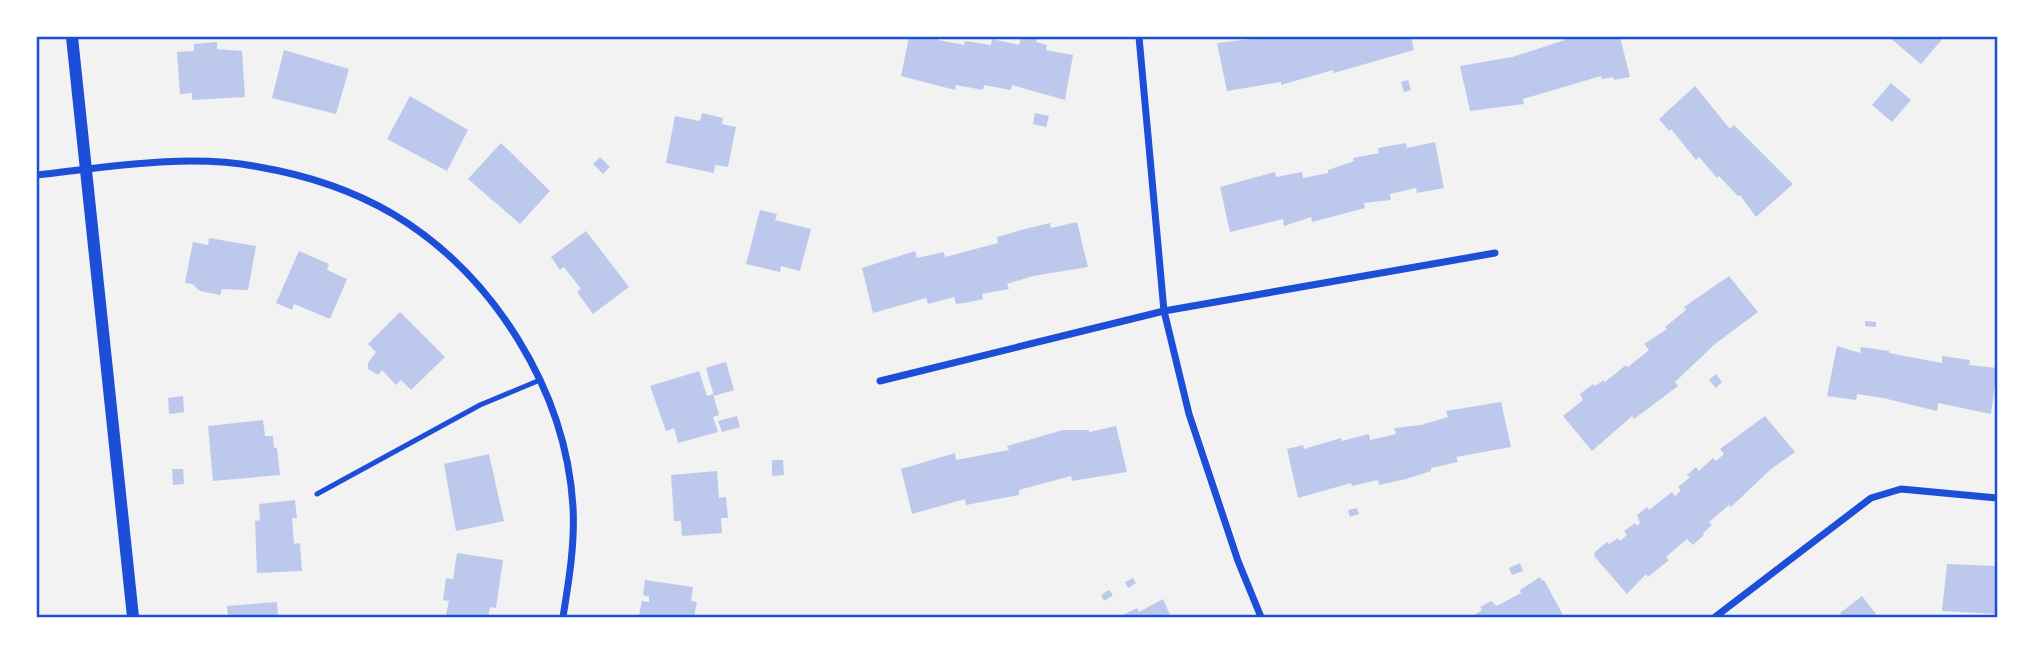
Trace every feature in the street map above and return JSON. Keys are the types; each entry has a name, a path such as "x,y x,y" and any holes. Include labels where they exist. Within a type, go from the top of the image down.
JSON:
{"street":[{"path":"72,37 134,617"},
{"path":"1139,37 1164,311 1189,414 1238,561 1261,617"},
{"path":"37,175 168,163 223,162 258,166 321,181 371,202 427,239 480,289 508,323 540,380 558,426 573,506 572,557 563,617"},
{"path":"880,381 1164,311 1495,253"},
{"path":"1715,617 1871,498 1901,489 1997,498"}],"lane":[{"path":"317,494 480,405 540,380"}],"building":[{"path":"909,37 938,37 938,40 964,45 965,41 991,45 992,39 1019,45 1021,37 1037,39 1036,42 1047,45 1046,50 1073,55 1065,100 1012,85 1011,90 984,85 983,90 956,85 955,90 901,76"},
{"path":"1269,37 1411,37 1414,50 1281,85 1281,82 1227,91 1217,43"},
{"path":"1565,37 1620,37 1630,77 1614,80 1613,77 1602,79 1601,76 1523,99 1524,104 1470,111 1460,66 1512,57 1565,40"},
{"path":"1889,37 1944,37 1921,64"},
{"path":"217,42 217,49 242,51 245,97 192,100 192,93 180,94 177,52 194,51 194,44"},
{"path":"284,50 349,69 336,114 272,98"},
{"path":"1408,80 1411,90 1404,92 1401,82"},
{"path":"1891,83 1911,100 1892,122 1872,105"},
{"path":"1695,86 1730,129 1734,125 1793,184 1756,217 1740,195 1719,176 1717,178 1699,157 1696,160 1671,129 1669,131 1659,119"},
{"path":"410,96 468,130 447,171 387,139"},
{"path":"702,113 723,118 722,124 736,127 728,167 715,165 714,173 666,163 675,116 700,121"},
{"path":"1035,113 1049,116 1046,127 1033,124"},
{"path":"1435,142 1444,188 1417,193 1416,188 1390,194 1391,200 1364,203 1365,208 1312,222 1311,217 1284,226 1283,219 1230,232 1220,187 1275,172 1276,177 1302,172 1303,178 1328,173 1328,170 1354,161 1353,158 1379,153 1378,148 1406,143 1407,148"},
{"path":"501,143 550,191 520,224 468,179"},
{"path":"600,157 610,167 603,174 593,164"},
{"path":"760,210 777,214 775,220 811,229 800,271 781,266 780,272 746,264"},
{"path":"1077,222 1088,267 1033,276 1007,284 1009,289 982,294 983,299 965,303 956,304 954,297 928,304 926,298 873,313 862,268 915,251 917,258 944,252 945,257 998,243 997,237 1021,230 1050,223 1051,228"},
{"path":"586,231 629,287 593,314 577,292 581,289 564,267 560,270 551,257"},
{"path":"209,238 256,246 248,290 222,289 220,295 200,291 192,284 185,283 193,242 208,245"},
{"path":"299,251 329,264 327,270 347,279 330,319 294,304 292,310 276,303"},
{"path":"1729,276 1758,312 1715,344 1675,382 1678,386 1634,419 1632,416 1592,451 1563,416 1583,400 1580,394 1593,384 1595,386 1604,380 1605,382 1626,365 1628,367 1649,350 1644,344 1667,329 1665,327 1686,310 1684,307"},
{"path":"400,312 445,357 411,390 401,380 396,385 382,370 378,375 368,369 368,363 376,352 368,344"},
{"path":"1865,321 1876,322 1876,327 1865,326"},
{"path":"1837,346 1860,353 1861,347 1889,351 1942,363 1942,356 1970,360 1969,365 1997,368 1991,414 1938,403 1937,411 1857,394 1856,400 1827,396"},
{"path":"726,362 734,390 714,396 706,368"},
{"path":"699,371 707,396 713,394 719,415 713,417 718,432 678,443 674,428 666,431 650,386"},
{"path":"1716,374 1722,382 1716,388 1709,380"},
{"path":"183,396 184,412 169,414 168,398"},
{"path":"1501,402 1511,447 1456,457 1458,462 1431,468 1431,471 1406,479 1379,485 1378,480 1352,486 1351,483 1298,498 1287,449 1303,445 1304,449 1341,438 1342,441 1369,434 1370,440 1396,434 1394,428 1421,425 1448,417 1446,411"},
{"path":"737,416 740,427 722,432 718,421"},
{"path":"1765,416 1795,452 1771,469 1731,507 1729,505 1709,522 1712,525 1693,545 1687,539 1666,557 1669,560 1648,577 1646,574 1627,594 1594,556 1595,552 1607,542 1609,544 1618,538 1620,541 1627,535 1624,531 1635,523 1637,526 1640,523 1637,515 1647,507 1649,510 1672,492 1675,496 1681,490 1678,487 1690,477 1687,475 1696,467 1699,471 1713,458 1716,461 1724,454 1720,449"},
{"path":"263,420 265,436 273,436 274,448 277,448 280,475 213,481 208,426"},
{"path":"1116,426 1127,472 1072,481 1071,476 1019,490 1019,495 966,505 965,499 912,514 901,469 955,453 956,460 1009,450 1007,446 1063,430 1089,432"},
{"path":"489,454 504,521 456,531 444,464"},
{"path":"772,460 783,460 784,475 772,476"},
{"path":"172,469 183,469 184,484 173,485"},
{"path":"717,471 719,498 726,497 728,518 721,518 722,533 682,536 681,521 674,521 671,475"},
{"path":"295,500 297,518 292,518 294,544 300,543 302,571 257,573 255,521 260,520 259,504"},
{"path":"1357,508 1359,514 1350,517 1348,510"},
{"path":"457,553 503,560 496,608 490,607 488,617 446,615 449,601 443,600 446,578 453,579"},
{"path":"1520,563 1523,571 1512,575 1509,568"},
{"path":"1947,564 1997,566 1997,614 1942,611"},
{"path":"1540,577 1564,617 1472,617 1482,610 1480,607 1491,601 1497,606 1521,593 1520,590"},
{"path":"1133,578 1136,583 1128,588 1125,582"},
{"path":"645,580 693,587 691,601 697,602 694,617 639,615 642,601 649,602 649,597 643,595"},
{"path":"1109,590 1113,595 1104,601 1101,595"},
{"path":"1862,596 1878,617 1844,617 1840,613"},
{"path":"1163,599 1171,617 1119,617 1137,608 1139,612"},
{"path":"277,602 278,617 228,617 227,606"}]}
